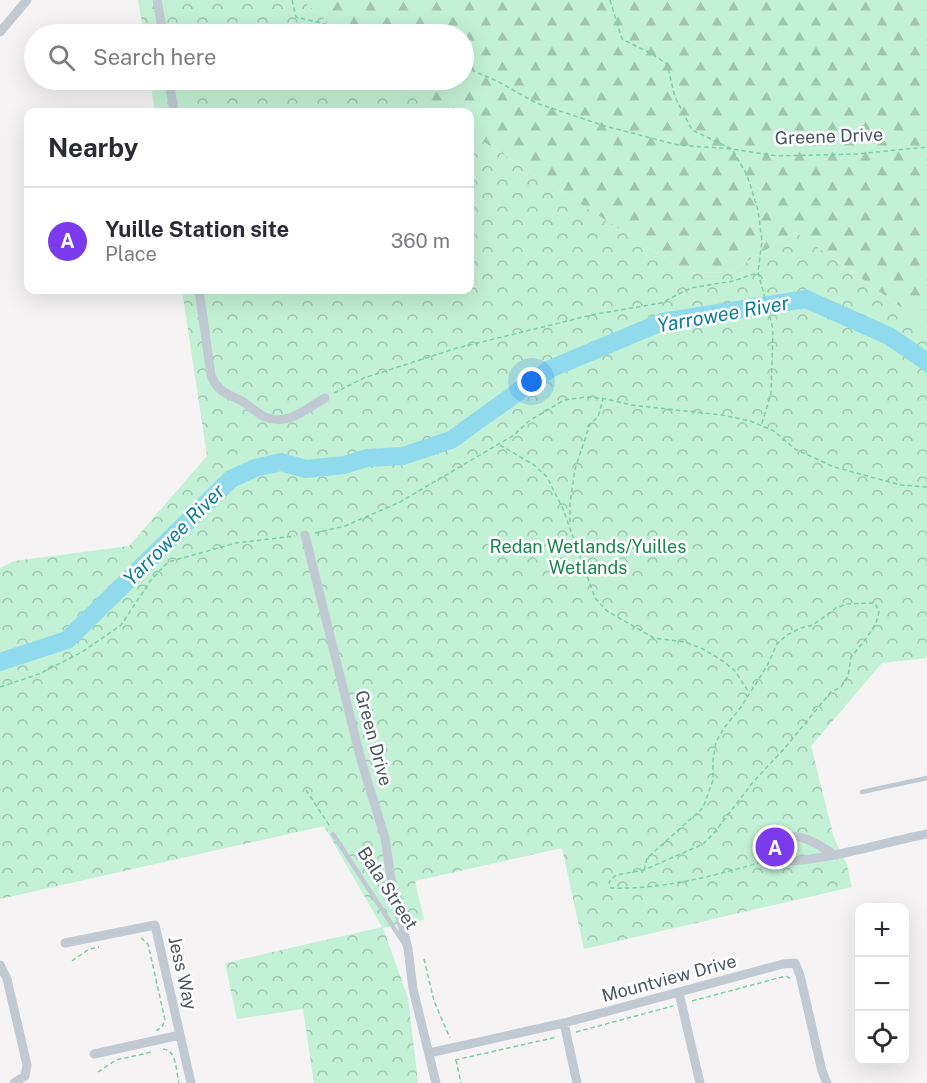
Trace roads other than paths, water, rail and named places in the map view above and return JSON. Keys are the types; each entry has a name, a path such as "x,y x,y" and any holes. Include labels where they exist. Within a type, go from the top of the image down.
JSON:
{"street":[{"path":"0,32 27,0"},
{"path":"157,0 161,24"},
{"path":"171,90 173,108"},
{"path":"200,294 213,381 221,392 264,416 276,420 295,416 325,398"},
{"name":"Green Drive","path":"305,535 361,760 385,838 392,885 408,949"},
{"path":"833,854 804,837 794,836 786,838 782,851 791,861 833,854 927,834"},
{"name":"Jess Way","path":"65,943 155,925 191,1083"},
{"name":"Bala Street","path":"408,949 413,989 436,1083"},
{"name":"Mountview Drive","path":"429,1053 564,1023 795,963 802,981 822,1071 827,1083"},
{"path":"0,965 7,979 27,1065 25,1076 15,1083"},
{"path":"679,993 700,1083"},
{"path":"564,1023 577,1083"},
{"path":"94,1054 180,1035"}],"lane":[{"path":"862,792 927,778"},
{"name":"Bala Street","path":"333,834 408,949"}],"waterway":[{"name":"Yarrowee River","path":"0,662 67,640 231,479 255,468 281,462 306,469 344,465 367,458 403,456 451,440 550,369 662,322 806,299 889,336 927,362"}],"place":[{"name":"Yuille Station site","path":"775,847"}],"park label":[{"name":"Redan Wetlands/Yuilles Wetlands","path":"588,556"}]}
